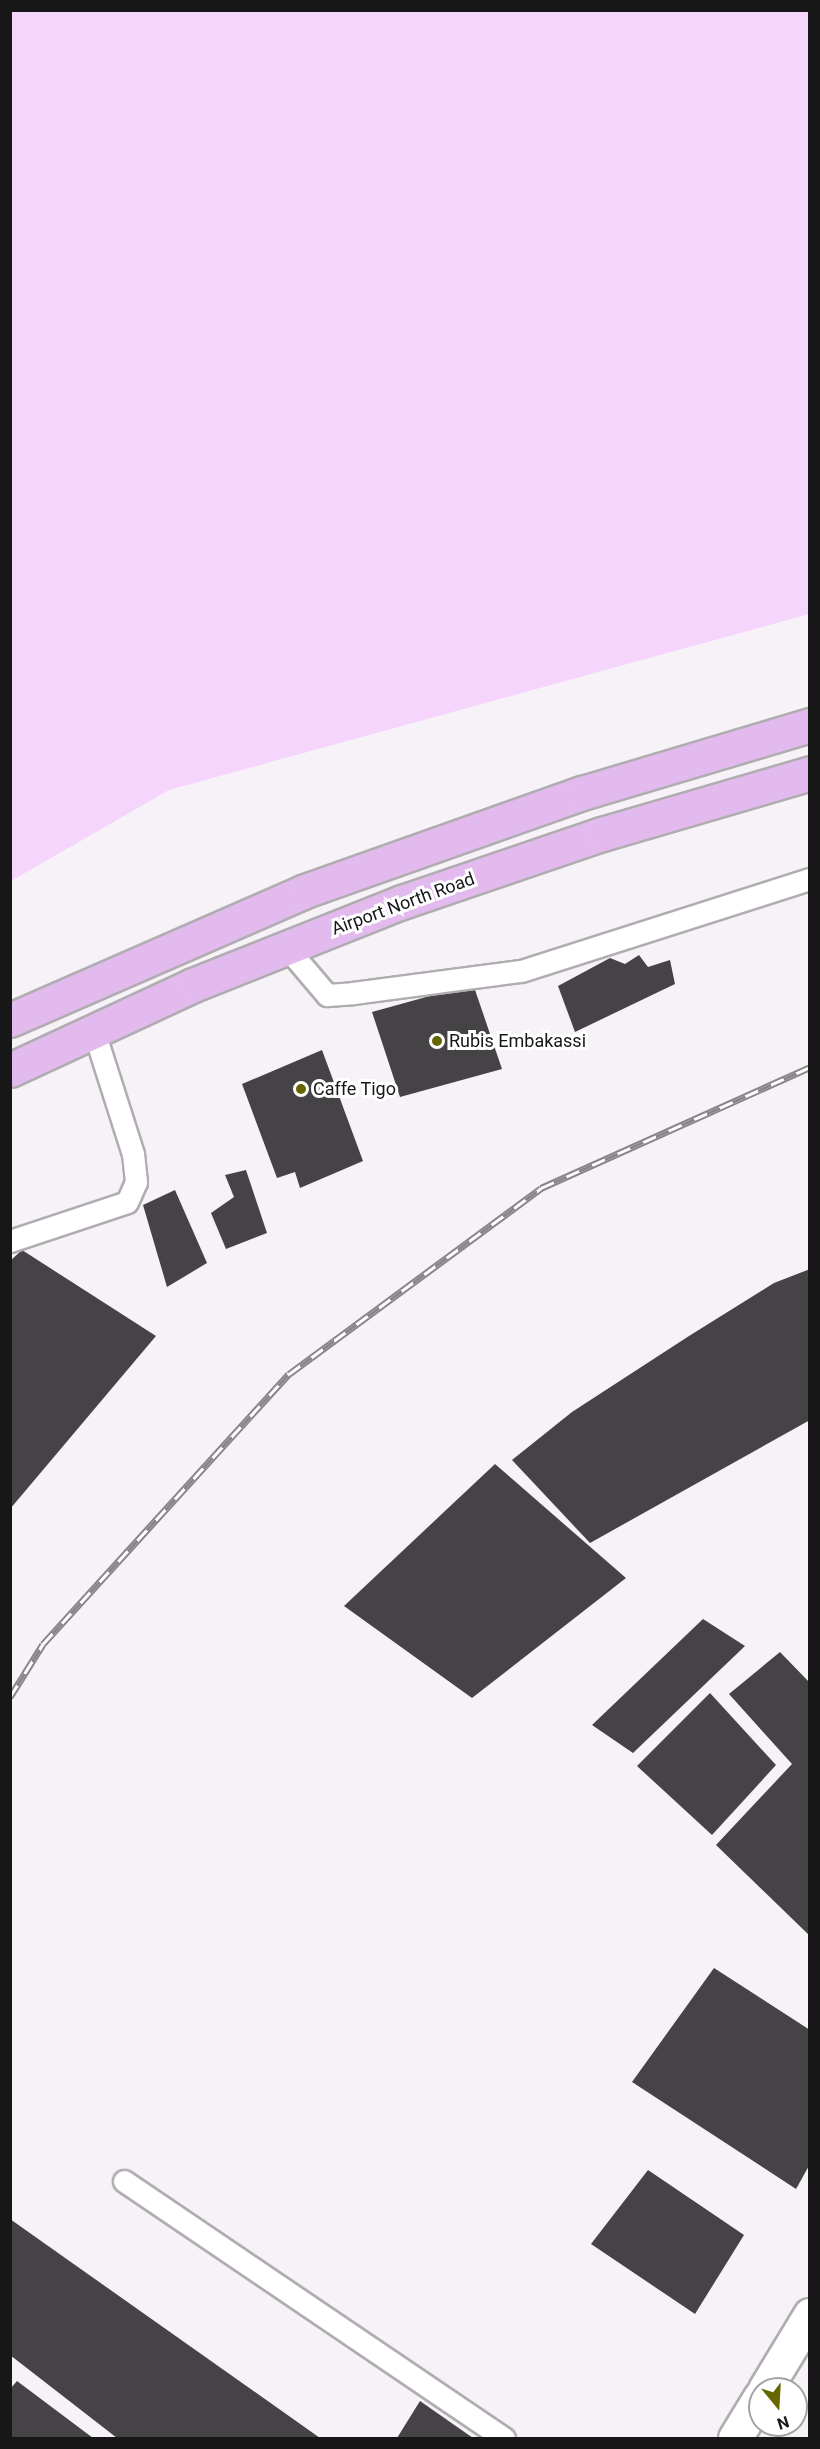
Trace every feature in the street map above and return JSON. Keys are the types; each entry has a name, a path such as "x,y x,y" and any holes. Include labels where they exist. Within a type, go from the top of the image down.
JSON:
{"main road":[{"path":"10,1020 304,891 582,794 810,725"},
{"name":"Airport North Road","path":"10,1070 193,985 402,902 602,834 810,772"}],"street":[{"path":"772,2377 810,2315"},
{"path":"735,2439 748,2417"}],"lane":[{"path":"287,948 327,995 521,971 810,879"},
{"path":"10,1241 127,1202 135,1182 133,1154 94,1032"},
{"path":"124,2181 504,2439"}],"shaded area":[{"path":"11,10 809,11 809,614 169,790 11,881"}],"building":[{"path":"639,955 648,967 670,960 675,984 575,1032 558,986 610,958 625,964"},
{"name":"Rubis Embakassi","path":"473,984 502,1069 400,1097 372,1012"},
{"path":"322,1050 363,1161 300,1188 295,1172 277,1178 242,1084"},
{"path":"246,1170 267,1233 226,1249 211,1213 234,1197 225,1175"},
{"path":"175,1190 207,1263 167,1287 143,1205"},
{"path":"22,1250 156,1336 10,1509 10,1261"},
{"path":"810,1269 810,1420 590,1543 512,1460 572,1412 689,1336 774,1283"},
{"path":"495,1464 626,1578 472,1698 344,1606"},
{"path":"703,1619 745,1646 633,1753 592,1725"},
{"path":"780,1652 810,1683 810,1936 716,1845 792,1764 729,1694"},
{"path":"710,1693 776,1765 712,1835 637,1766"},
{"path":"714,1968 810,2030 810,2164 796,2189 632,2082"},
{"path":"648,2170 744,2235 695,2314 591,2244"},
{"path":"10,2219 320,2438 117,2438 10,2355"},
{"path":"17,2381 93,2438 10,2438 10,2389"},
{"path":"420,2401 473,2438 397,2438"}],"railway":[{"path":"10,1697 43,1644 289,1374 541,1188 810,1067"}],"place":[{"name":"Rubis Embakassi","path":"437,1041"},
{"name":"Caffe Tigo","path":"301,1089"}]}
